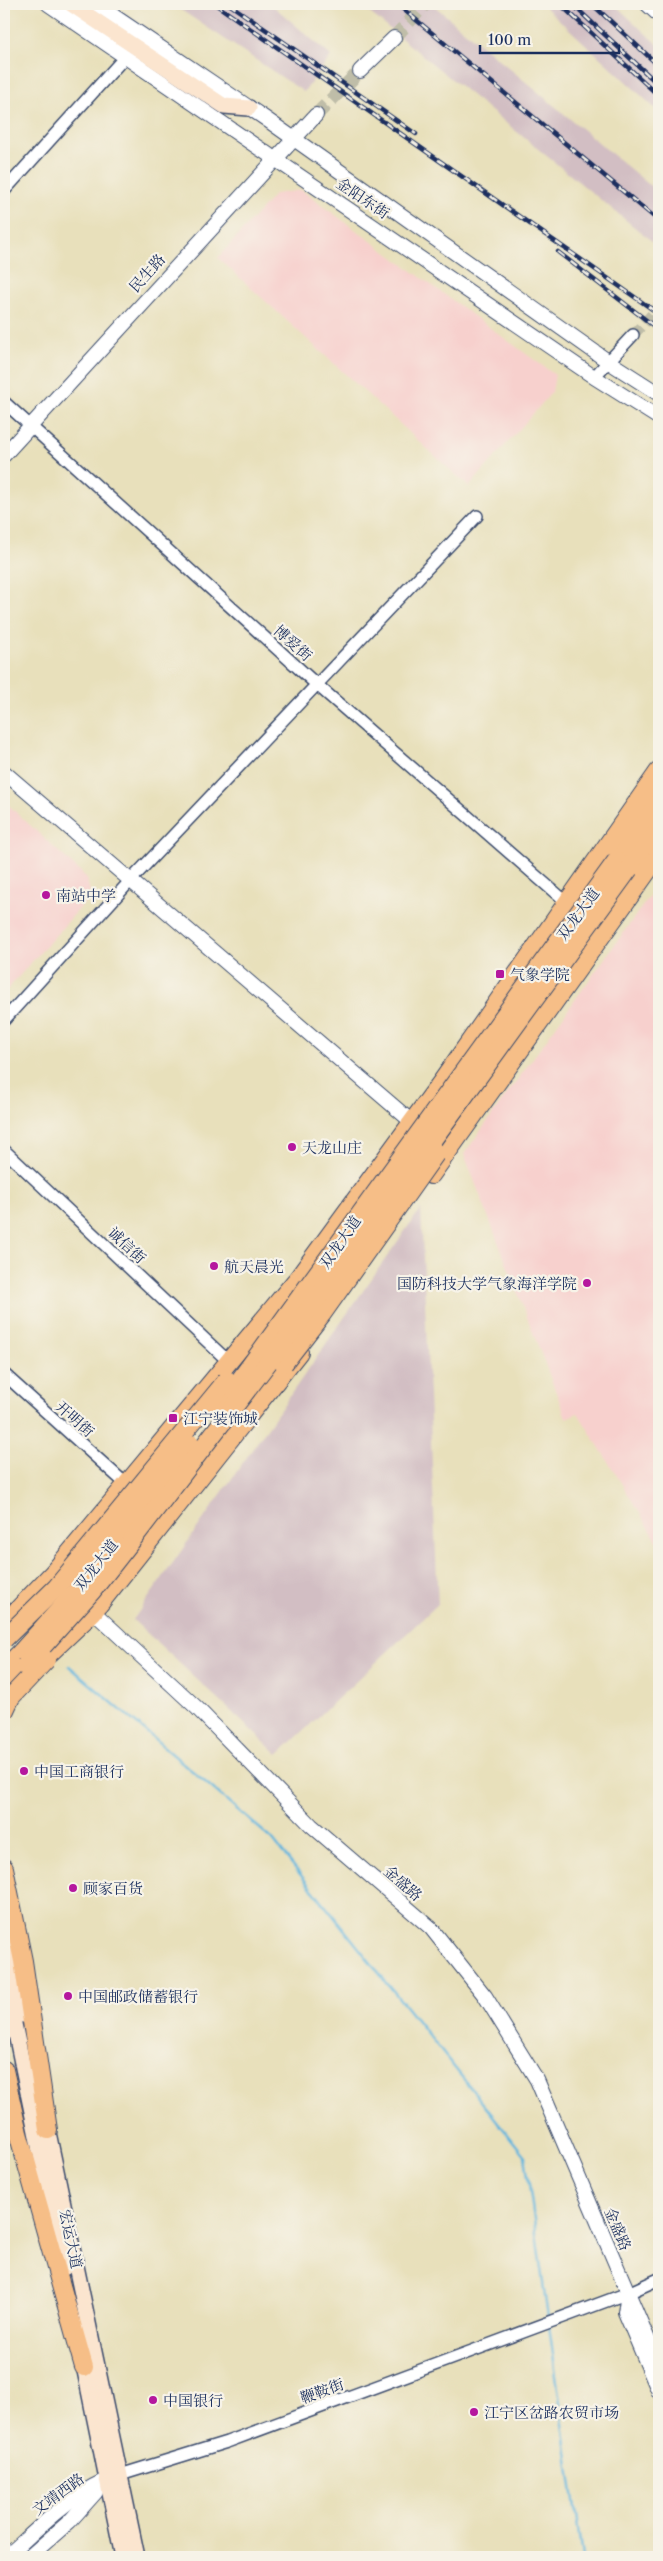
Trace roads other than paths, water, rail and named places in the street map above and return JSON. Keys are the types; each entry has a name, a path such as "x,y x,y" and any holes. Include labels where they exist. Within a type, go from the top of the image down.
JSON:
{"highway":[{"name":"双龙大道","path":"4,1624 53,1573 299,1277 412,1122 659,771"},
{"name":"双龙大道","path":"4,1687 92,1591 322,1292 408,1171 513,1032 623,864 659,801"},
{"name":"双龙大道","path":"4,1669 78,1588 219,1408 623,864 659,829"},
{"name":"双龙大道","path":"4,1696 93,1612 349,1290 659,856"},
{"path":"4,1712 12,1697 40,1668 129,1561 322,1314 447,1137 513,1032"},
{"path":"4,1639 56,1588 259,1341 310,1283"},
{"path":"4,1868 23,1961 48,2130"},
{"path":"4,2072 18,2133 84,2367"}],"main road":[{"path":"72,4 224,106 250,108"},
{"name":"宏运大道","path":"4,1921 48,2130 114,2477 123,2557"},
{"name":"宏运大道","path":"4,1975 84,2367 137,2557"}],"street":[{"name":"金阳东街","path":"48,4 124,58 275,158 594,377 659,418"},
{"name":"金阳东街","path":"96,4 250,108 609,362 659,394"},
{"path":"647,4 659,15"},
{"path":"360,71 394,38"},
{"path":"4,191 124,58"},
{"name":"民生路","path":"4,455 316,115"},
{"path":"594,377 633,335"},
{"name":"博爱街","path":"4,402 316,684 566,902"},
{"path":"4,1020 131,880 477,516"},
{"path":"4,772 412,1122"},
{"name":"诚信街","path":"4,1150 229,1362"},
{"name":"开明街","path":"4,1374 127,1485"},
{"name":"金盛路","path":"53,1573 197,1708 311,1825 430,1928 485,1996 537,2080 659,2365"},
{"path":"628,2293 659,2279"},
{"name":"金盛路","path":"628,2293 625,2312 659,2392"},
{"name":"鞭鞍街","path":"114,2477 227,2442 628,2293"},
{"name":"文靖西路","path":"6,2557 62,2508 114,2477"},
{"name":"文靖西路","path":"29,2557 70,2521 114,2477"}],"waterway":[{"path":"69,1666 272,1839 525,2156 548,2318"},
{"path":"549,2326 582,2557"}],"tunnel":[{"path":"394,38 425,4"},
{"path":"316,115 360,71"},
{"path":"633,335 659,307"}],"railway":[{"path":"215,4 659,314"},
{"path":"229,4 416,134"},
{"path":"397,4 659,221"},
{"path":"560,4 659,96"},
{"path":"592,4 659,66"},
{"path":"573,5 659,85"},
{"path":"558,252 659,330"}],"place":[{"name":"南站中学","path":"46,895"},
{"name":"气象学院","path":"500,974"},
{"name":"天龙山庄","path":"292,1147"},
{"name":"航天晨光","path":"214,1266"},
{"name":"国防科技大学气象海洋学院","path":"587,1283"},
{"name":"江宁装饰城","path":"173,1418"},
{"name":"中国工商银行","path":"24,1771"},
{"name":"顾家百货","path":"73,1888"},
{"name":"中国邮政储蓄银行","path":"68,1996"},
{"name":"中国银行","path":"153,2400"},
{"name":"江宁区岔路农贸市场","path":"474,2412"}]}
